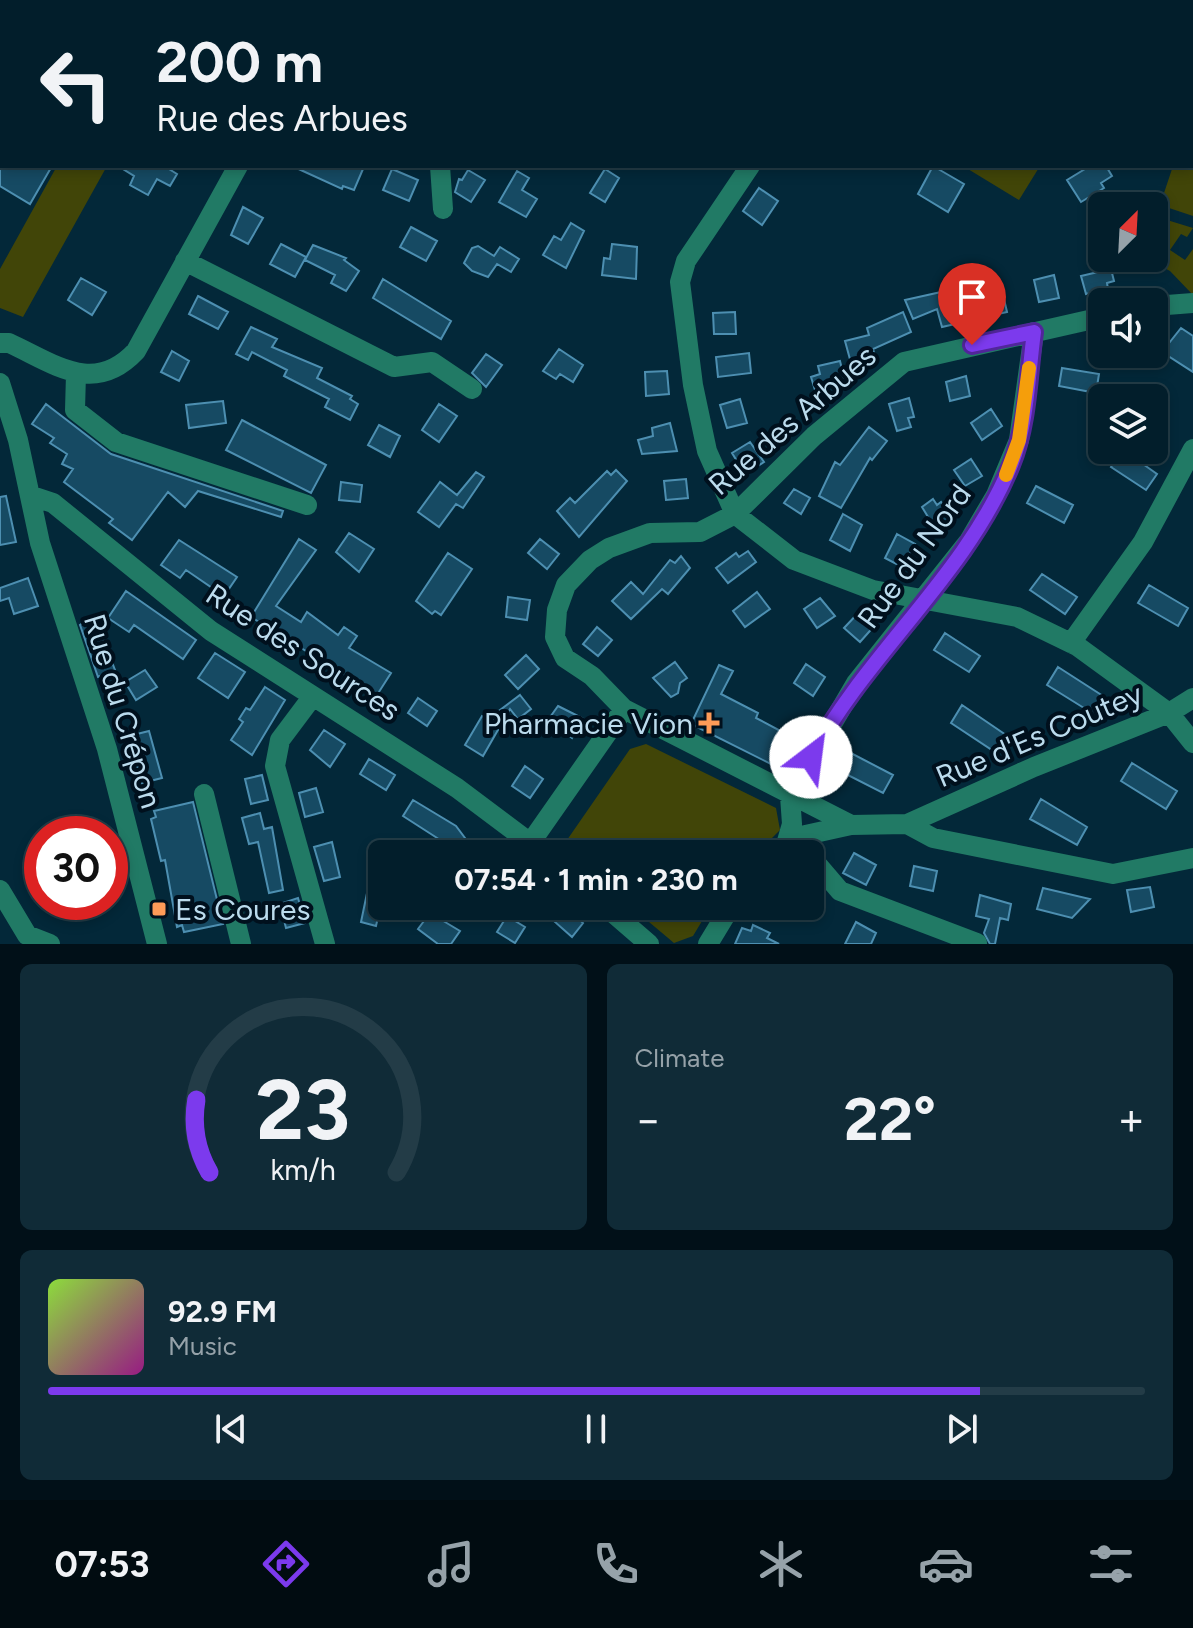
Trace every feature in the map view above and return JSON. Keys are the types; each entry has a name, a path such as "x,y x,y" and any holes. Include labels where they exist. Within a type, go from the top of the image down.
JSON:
{"street":[{"path":"0,343 9,343 76,374 93,375 123,365 136,351 237,168"},
{"path":"440,168 443,209"},
{"path":"749,168 686,261 680,282 693,385 707,451 735,514 794,560 873,590 1017,617 1071,643 1169,713 1193,743"},
{"path":"185,261 394,367 432,362 472,389"},
{"path":"1168,305 1193,303"},
{"name":"Rue des Arbues","path":"851,825 624,709 592,676 565,658 555,637 557,610 566,585 590,560 630,538 650,533 700,532 735,514 814,436 904,362 1088,320"},
{"name":"Rue du Nord","path":"790,796 856,683 969,541 1012,464 1022,419 1034,332"},
{"path":"76,374 75,410 116,442 307,505"},
{"name":"Rue du Crépon","path":"0,383 32,496 40,543 107,749 157,944"},
{"path":"1071,643 1143,542 1193,449"},
{"name":"Rue des Sources","path":"32,496 53,503 211,631 457,788 527,840"},
{"path":"313,696 280,740 275,766 325,944"},
{"name":"Rue d'Es Coutey","path":"907,824 1034,767 1169,713 1193,698"},
{"path":"543,840 624,709"},
{"path":"204,794 241,944"},
{"path":"790,796 795,840"},
{"path":"817,840 851,825 907,824 933,838 1113,874 1193,858"},
{"path":"824,875 840,891 977,943"},
{"path":"0,890 27,935 50,944"},
{"path":"621,920 649,944"},
{"path":"708,944 723,920"}],"shaded area":[{"path":"56,168 106,168 23,317 0,308 0,269"},
{"path":"966,168 1039,168 1019,200"},
{"path":"1172,168 1193,168 1193,216 1168,208 1168,192 1164,192"},
{"path":"1168,220 1193,228 1187,237 1181,234 1170,250 1185,260 1193,249 1193,295 1170,271"},
{"path":"646,744 776,808 780,830 770,840 567,840 630,749"},
{"path":"647,920 703,920 693,936 674,943"}],"building":[{"path":"0,168 51,168 30,204 0,186"},
{"path":"121,168 167,168 177,174 170,186 157,179 148,195 130,185 134,176"},
{"path":"296,168 363,169 354,190 343,186 342,189"},
{"path":"932,168 964,184 948,212 918,194"},
{"path":"1087,168 1107,168 1112,176 1101,183 1104,188 1088,192 1088,198 1081,202 1067,180"},
{"path":"392,169 418,180 409,201 383,190"},
{"path":"605,169 619,178 605,202 590,193"},
{"path":"468,170 485,180 471,202 455,192 459,179 462,180"},
{"path":"517,171 529,178 522,190 537,199 526,217 499,202"},
{"path":"759,188 778,201 762,225 743,211"},
{"path":"243,207 263,218 248,244 231,235"},
{"path":"571,223 584,231 566,268 543,255 554,236 561,240"},
{"path":"411,227 437,241 426,261 400,247"},
{"path":"281,244 306,257 295,277 270,264"},
{"path":"612,244 637,247 636,279 602,275 604,258 610,259"},
{"path":"313,245 346,258 344,260 359,271 346,291 331,283 335,275 305,260"},
{"path":"478,246 494,256 500,247 519,259 511,272 497,264 488,277 472,271 464,263 472,248"},
{"path":"1112,272 1114,281 1107,283 1108,288 1088,288 1086,294 1081,276"},
{"path":"1054,275 1059,298 1039,302 1034,280"},
{"path":"81,278 106,292 92,315 68,300"},
{"path":"383,279 451,321 441,339 373,298"},
{"path":"1002,290 1007,312 942,327 937,309 913,319 905,300 941,292 942,307 979,301 978,296"},
{"path":"198,296 228,312 218,329 189,314"},
{"path":"735,312 736,334 714,334 713,313"},
{"path":"903,312 911,332 873,349 875,356 851,363 845,341 869,335 867,328"},
{"path":"251,327 277,339 272,347 322,368 317,378 352,396 350,399 358,404 350,420 325,407 329,399 284,376 287,370 252,352 248,360 236,354"},
{"path":"1181,328 1193,336 1193,372 1168,356 1168,344"},
{"path":"559,349 583,365 573,382 560,374 556,379 543,371"},
{"path":"172,351 189,361 179,381 161,372"},
{"path":"749,353 751,373 718,377 716,357"},
{"path":"486,354 502,365 486,387 472,373"},
{"path":"840,361 844,378 837,379 839,384 815,390 811,377 820,374 818,366"},
{"path":"1062,368 1099,374 1097,384 1088,384 1088,391 1059,386"},
{"path":"667,371 669,394 646,396 645,372"},
{"path":"966,376 970,396 950,401 946,382"},
{"path":"909,398 914,417 908,418 911,427 897,431 889,404"},
{"path":"740,399 747,423 727,428 720,405"},
{"path":"223,401 226,423 189,428 186,405"},
{"path":"46,404 111,454 283,511 281,517 198,491 185,507 168,492 132,540 109,523 113,519 64,482 73,469 62,464 67,454 50,443 54,438 32,424"},
{"path":"439,404 457,416 439,442 422,430"},
{"path":"991,409 1002,426 982,440 971,423"},
{"path":"242,420 326,465 311,493 226,450"},
{"path":"670,423 677,451 642,454 638,440 653,436 652,428"},
{"path":"379,425 400,436 390,457 368,445"},
{"path":"869,427 887,441 872,460 870,458 841,508 819,496 835,462 840,465"},
{"path":"750,442 764,462 745,474 732,453"},
{"path":"971,459 982,476 965,486 954,470"},
{"path":"1113,464 1143,464 1157,474 1146,490 1111,467"},
{"path":"616,470 627,481 579,537 557,511 570,498 575,503 607,471 611,475"},
{"path":"476,472 484,477 463,508 456,504 439,527 418,512 440,482 457,495"},
{"path":"686,479 688,498 666,500 664,481"},
{"path":"341,482 362,485 360,502 339,500"},
{"path":"1036,486 1073,505 1064,523 1027,503"},
{"path":"794,489 810,498 801,514 784,503"},
{"path":"6,496 16,542 0,545 0,497"},
{"path":"933,499 937,505 941,502 953,519 936,530 922,507"},
{"path":"843,514 862,525 850,551 830,540"},
{"path":"349,533 374,549 359,572 336,552"},
{"path":"897,534 915,544 902,567 885,558"},
{"path":"299,539 316,550 276,606 301,622 307,612 338,635 344,627 357,636 349,648 391,673 377,695 251,617"},
{"path":"540,539 559,554 547,569 528,553"},
{"path":"179,540 237,577 224,596 186,570 180,578 161,565"},
{"path":"748,551 756,562 728,583 716,568 736,553 739,557"},
{"path":"448,553 472,569 441,615 435,611 432,614 416,601"},
{"path":"681,556 690,568 668,594 662,589 631,619 612,601 631,582 643,594 670,560 675,563"},
{"path":"1042,574 1077,597 1065,614 1030,590"},
{"path":"28,578 38,606 14,614 9,598 0,601 0,588"},
{"path":"1149,585 1188,608 1178,626 1138,603"},
{"path":"126,591 196,640 183,659 134,625 129,632 108,618"},
{"path":"757,592 770,609 745,627 733,611"},
{"path":"508,597 530,600 527,620 506,617"},
{"path":"820,598 835,616 817,628 804,609"},
{"path":"861,610 876,624 860,642 844,628"},
{"path":"94,616 115,670 98,677 80,625"},
{"path":"597,627 612,640 598,656 583,644"},
{"path":"945,633 980,656 969,672 934,650"},
{"path":"215,653 245,672 228,698 198,678"},
{"path":"526,655 539,669 518,689 505,675"},
{"path":"675,662 687,678 680,683 678,693 671,697 653,678"},
{"path":"806,664 825,677 813,696 794,683"},
{"path":"719,665 733,671 721,694 758,713 756,718 790,736 785,747 794,752 785,771 691,724"},
{"path":"1058,667 1103,696 1092,713 1047,685"},
{"path":"145,670 157,687 136,700 125,682"},
{"path":"265,687 285,700 252,755 231,740 243,722 239,719 246,708 250,710"},
{"path":"520,695 531,709 518,719 510,709 483,756 465,745 482,716 488,719"},
{"path":"418,698 437,711 427,726 408,713"},
{"path":"962,705 1006,735 995,752 951,723"},
{"path":"558,706 582,718 572,738 548,720"},
{"path":"324,730 345,744 330,767 310,750"},
{"path":"149,731 162,778 142,783 129,736"},
{"path":"845,750 893,775 883,793 836,769"},
{"path":"369,759 395,775 386,790 360,774"},
{"path":"1132,763 1177,791 1166,809 1121,781"},
{"path":"525,766 543,779 530,798 512,786"},
{"path":"262,775 268,800 251,804 245,779"},
{"path":"316,788 323,812 305,817 299,793"},
{"path":"1041,799 1087,827 1077,845 1030,819"},
{"path":"413,800 456,826 466,840 440,840 403,816"},
{"path":"193,802 223,924 184,932 182,925 177,927 165,860 161,861 151,819 156,817 154,811"},
{"path":"260,813 264,829 272,827 283,890 269,893 258,842 249,844 242,818"},
{"path":"332,842 340,877 324,881 314,847"},
{"path":"854,853 876,865 866,885 843,873"},
{"path":"914,866 937,871 933,891 910,886"},
{"path":"1150,887 1154,907 1131,912 1127,890"},
{"path":"368,888 368,920 377,920 376,926 361,922"},
{"path":"1043,888 1090,899 1072,918 1037,909"},
{"path":"980,895 1011,904 1008,920 1000,918 995,944 990,944 984,933 989,919 976,916"},
{"path":"298,898 305,923 286,928 280,904"},
{"path":"425,920 442,920 460,931 451,944 438,944 418,929"},
{"path":"504,920 514,920 525,927 515,943 497,932"},
{"path":"580,920 583,923 572,937 555,922"},
{"path":"856,922 876,933 871,944 845,944"},
{"path":"753,925 770,933 767,938 779,944 735,944 742,928 751,931"}],"slow traffic":[{"path":"1006,475 1019,440 1029,368"}],"place":[{"name":"Pharmacie Vion","path":"709,723"},
{"name":"Es Coures","path":"159,909"}],"route":[{"path":"811,757 856,683 969,541 1012,464 1019,440 1034,332 972,345"}]}
